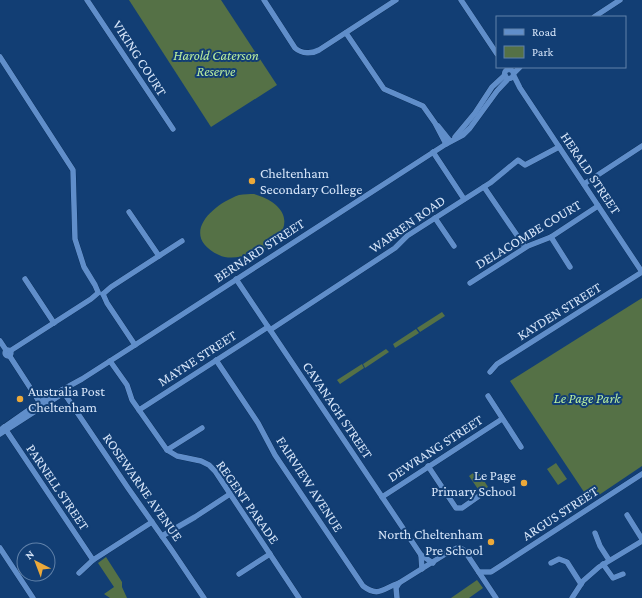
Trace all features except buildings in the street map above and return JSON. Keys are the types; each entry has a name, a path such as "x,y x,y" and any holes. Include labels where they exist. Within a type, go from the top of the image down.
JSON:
{"street":[{"name":"VIKING COURT","path":"88,0 173,129"},
{"path":"264,0 294,46 299,51 311,53 316,52 396,0"},
{"path":"461,0 496,52"},
{"path":"596,16 620,0"},
{"path":"346,32 384,89 421,104 448,142"},
{"path":"0,57 73,170 75,239 84,267 134,345"},
{"name":"BERNARD STREET","path":"0,434 3,429 448,142 468,123 489,91 509,73 518,68"},
{"name":"HERALD STREET","path":"509,73 642,272"},
{"path":"584,184 642,146"},
{"name":"WARREN ROAD","path":"269,328 395,248 407,236 490,183 518,160 525,165 559,147"},
{"path":"433,152 464,199"},
{"path":"484,186 525,248"},
{"name":"DELACOMBE COURT","path":"470,283 525,248 551,237 598,206"},
{"path":"129,212 159,256"},
{"path":"435,218 454,246"},
{"path":"551,237 570,267"},
{"path":"6,354 182,241"},
{"name":"KAYDEN STREET","path":"490,372 497,364 642,272"},
{"path":"25,279 54,323"},
{"name":"CAVANAGH STREET","path":"236,279 420,555 422,569"},
{"name":"MAYNE STREET","path":"139,410 216,360 269,328"},
{"path":"0,341 6,354 42,404"},
{"name":"FAIRVIEW AVENUE","path":"216,360 258,423 279,461 361,584 370,592 390,593 397,598"},
{"path":"110,361 127,385 131,397 139,410 167,450 202,428"},
{"name":"ROSEWARNE AVENUE","path":"63,391 204,598"},
{"path":"488,396 521,447"},
{"name":"DEWRANG STREET","path":"382,497 502,418"},
{"name":"PARNELL STREET","path":"3,429 93,560"},
{"name":"REGENT PARADE","path":"167,450 177,456 197,459 209,465 300,598"},
{"path":"428,466 456,508 462,508 479,496"},
{"name":"ARGUS STREET","path":"491,572 642,474"},
{"path":"162,536 230,494"},
{"path":"572,598 581,584 603,564 642,540 627,515"},
{"path":"79,572 93,560 152,522"},
{"path":"595,533 600,546 609,560"},
{"path":"383,592 456,548 461,547 496,598"},
{"path":"1,550 33,598"},
{"path":"239,574 270,554"},
{"name":"CAVANAGH STREET","path":"420,555 433,563"},
{"path":"551,563 559,559 567,562 581,584"},
{"path":"603,564 613,578 623,574"},
{"path":"479,572 491,572 486,584"},
{"path":"397,598 396,588 399,583"}],"green space":[{"name":"Harold Caterson Reserve","path":"129,0 221,0 277,85 211,127"},
{"path":"254,194 269,200 280,210 284,222 283,230 278,238 267,247 242,257 225,257 207,247 201,239 200,230 210,213 218,206 239,195"},
{"name":"Le Page Park","path":"642,298 642,466 590,501 510,381"},
{"path":"442,312 445,316 420,332 417,328"},
{"path":"416,329 419,333 395,348 393,344"},
{"path":"386,349 389,352 365,368 363,364"},
{"path":"362,364 364,368 340,384 337,380"},
{"path":"556,463 567,479 558,485 547,469"},
{"path":"477,470 488,487 480,492 469,476"},
{"path":"106,557 122,582 122,587 127,598 110,598 104,594 114,587 98,563"},
{"path":"477,580 483,588 469,598 451,598"}],"place":[{"name":"Cheltenham Secondary College","path":"252,181"},
{"name":"Australia Post Cheltenham","path":"20,399"},
{"name":"Le Page Primary School","path":"524,483"},
{"name":"North Cheltenham Pre School","path":"491,542"}]}
